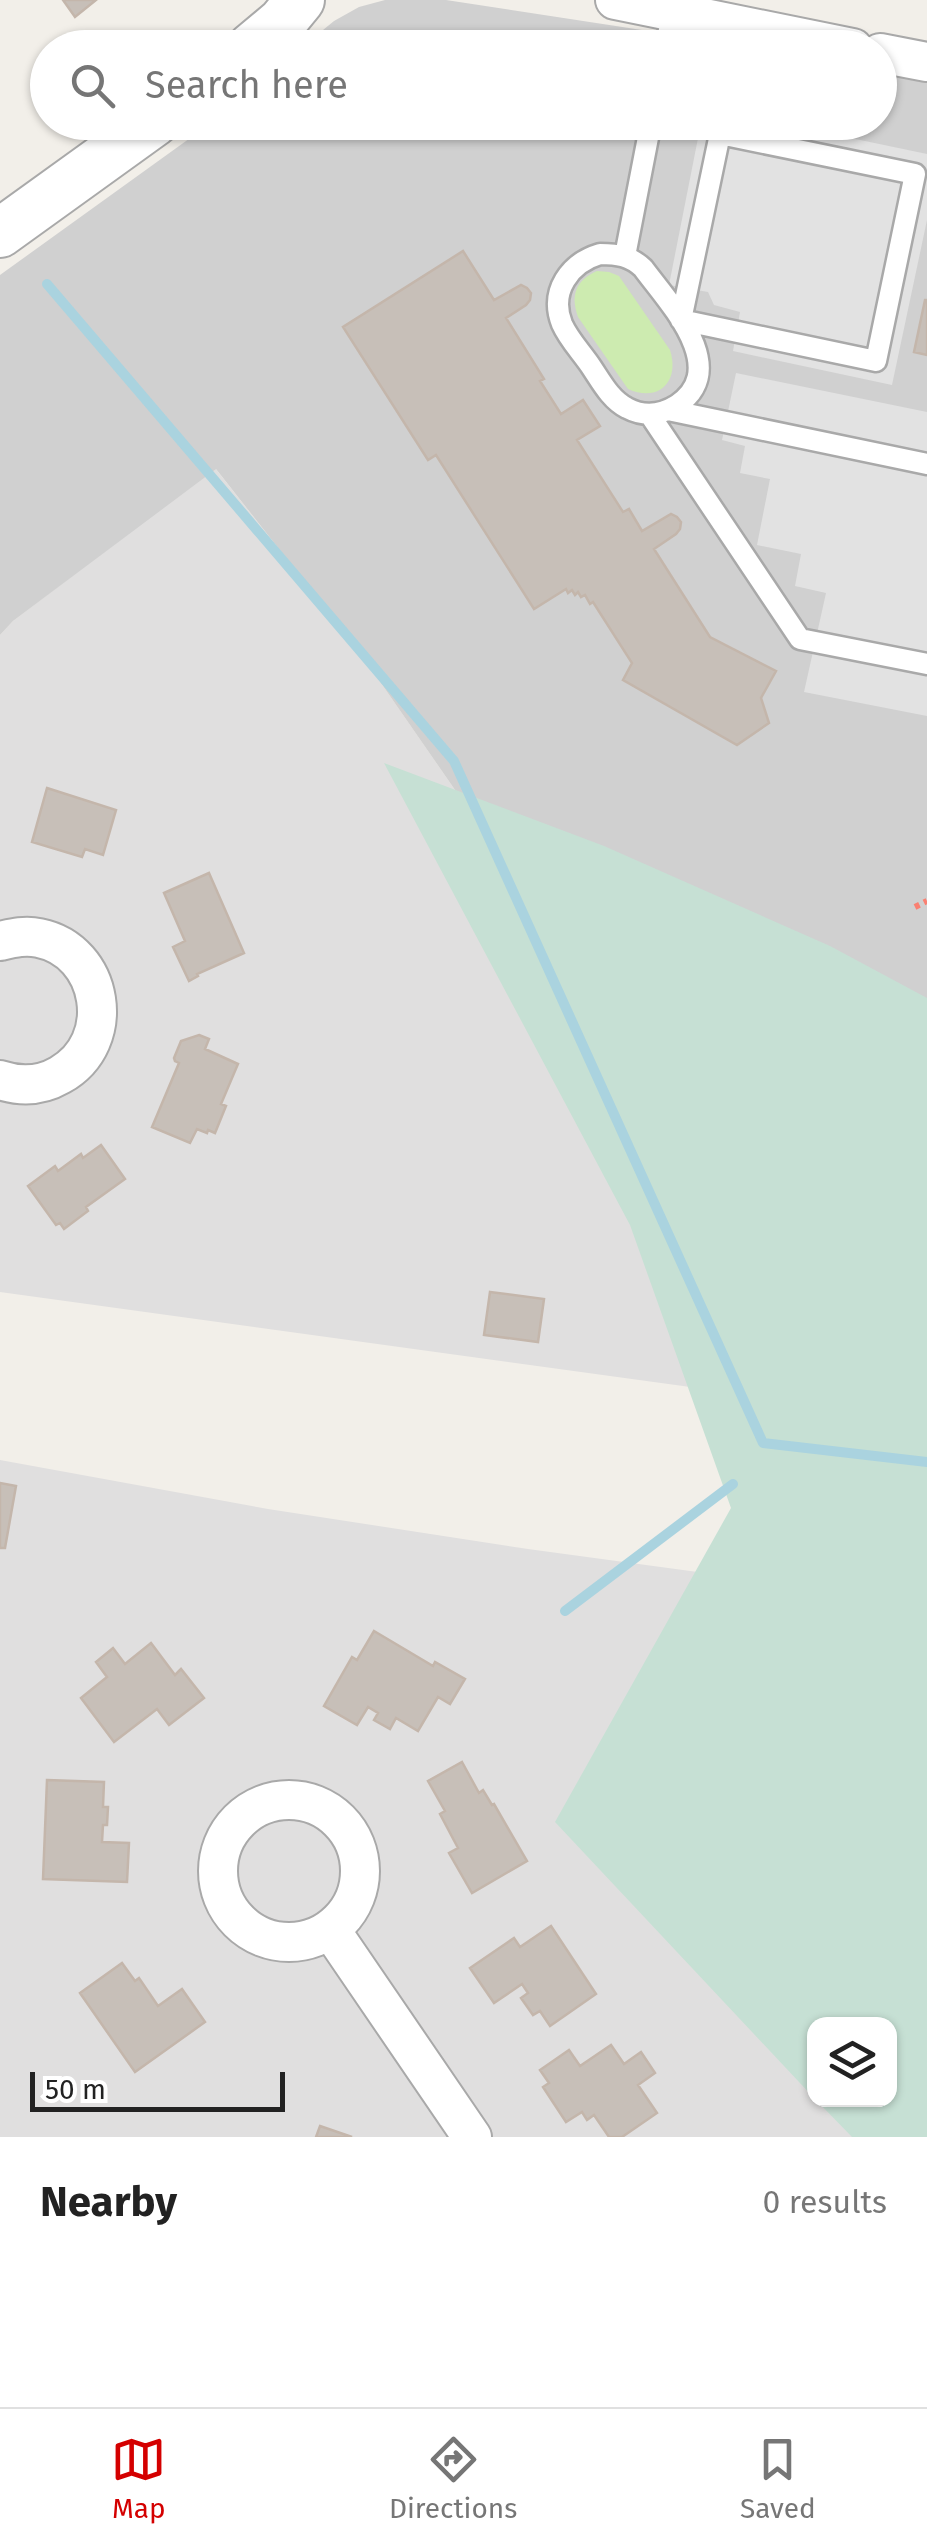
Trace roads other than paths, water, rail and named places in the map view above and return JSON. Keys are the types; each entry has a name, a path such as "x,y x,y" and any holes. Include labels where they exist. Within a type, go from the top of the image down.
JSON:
{"street":[{"path":"272,30 300,0"},
{"path":"616,0 669,30"},
{"path":"897,56 927,62"},
{"path":"0,233 129,140"},
{"path":"0,941 38,938 73,954 86,968 98,1005 92,1043 66,1072 30,1085 0,1080"},
{"path":"330,1929 472,2137"}],"lane":[{"path":"626,256 648,140"},
{"path":"681,320 719,140"},
{"path":"681,320 876,360 915,174 749,140"},
{"path":"659,412 682,402 692,390 698,375 696,344 635,260 600,254 585,258 564,280 559,311 563,326 624,407 927,464"},
{"path":"659,412 800,638 927,664"}],"waterway":[{"path":"47,284 454,761 763,1443 927,1462"},
{"path":"565,1611 733,1484"}]}
